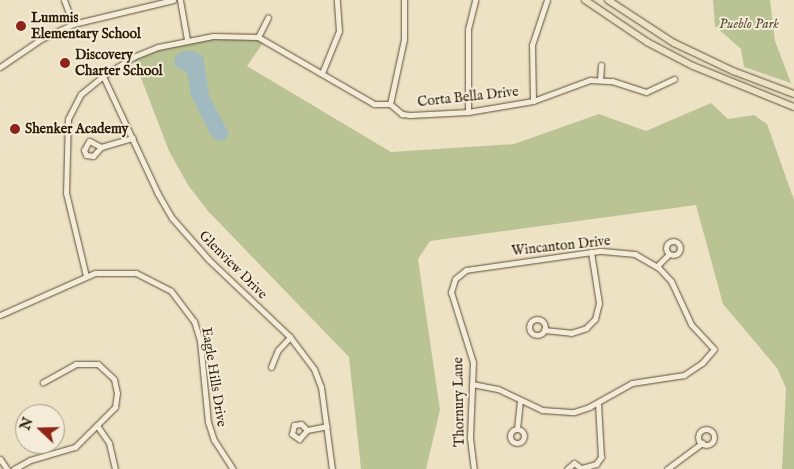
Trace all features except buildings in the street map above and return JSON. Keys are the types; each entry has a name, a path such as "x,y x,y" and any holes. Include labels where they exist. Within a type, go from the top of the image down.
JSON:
{"main road":[{"path":"585,0 647,42 729,82 794,107"},
{"path":"608,0 654,32 733,71 794,94"},
{"path":"647,42 654,32"}],"street":[{"path":"64,0 74,24"},
{"path":"0,67 41,39 74,24 173,0"},
{"path":"180,0 187,39"},
{"path":"322,73 340,31 337,0"},
{"path":"390,104 404,40 404,0"},
{"path":"468,112 468,29 475,0"},
{"path":"533,101 532,45 548,0"},
{"path":"258,37 268,17"},
{"name":"Corta Bella Drive","path":"86,276 66,194 66,131 72,106 81,94 103,76 133,57 187,39 233,35 258,37 374,104 390,104 402,114 410,115 468,112 533,101 580,82 600,80 646,92 674,78"},
{"path":"600,80 601,66"},
{"name":"Glenview Drive","path":"103,76 158,194 172,218 209,260 290,337 314,368 321,386 332,469"},
{"path":"101,147 133,138"},
{"path":"544,330 571,333 586,328 595,319 599,303 591,252"},
{"name":"Wincanton Drive","path":"455,279 468,269 591,252 626,252 657,266 676,288 696,331 714,349 702,363 684,375 632,383 598,403"},
{"path":"657,266 669,254"},
{"name":"Eagle Hills Drive","path":"0,315 30,304 86,276 115,271 136,273 160,284 184,304 200,341 208,422 214,440 233,469"},
{"name":"Thornury Lane","path":"455,279 452,295 471,353 470,438 474,469"},
{"path":"271,367 278,350 290,337"},
{"path":"14,469 30,460 75,447 111,414 117,400 114,379 104,368 90,362 76,364 43,382"},
{"path":"472,384 498,389 542,410 558,413 582,410 598,403 601,457 596,464 582,468 574,463 567,469"},
{"path":"517,429 520,400"},
{"path":"307,430 327,426"},
{"path":"98,427 109,442 115,469"},
{"path":"667,469 702,444"},
{"path":"0,459 7,469"}],"green space":[{"name":"Pueblo Park","path":"713,0 770,0 775,41 791,83 744,67 741,49 715,26"},
{"path":"233,35 265,40 247,66 391,152 514,144 599,114 646,131 711,103 728,119 754,115 767,124 794,200 794,469 782,469 786,388 777,368 723,304 696,205 430,241 418,259 440,410 426,469 361,469 349,357 208,211 188,185 169,151 133,57 158,47"}],"water":[{"path":"183,51 193,51 203,56 209,95 229,134 223,141 216,140 210,134 191,95 187,73 174,65 175,57"}],"place":[{"name":"Lummis Elementary School","path":"21,26"},
{"name":"Discovery Charter School","path":"65,63"},
{"name":"Shenker Academy","path":"15,129"}]}
